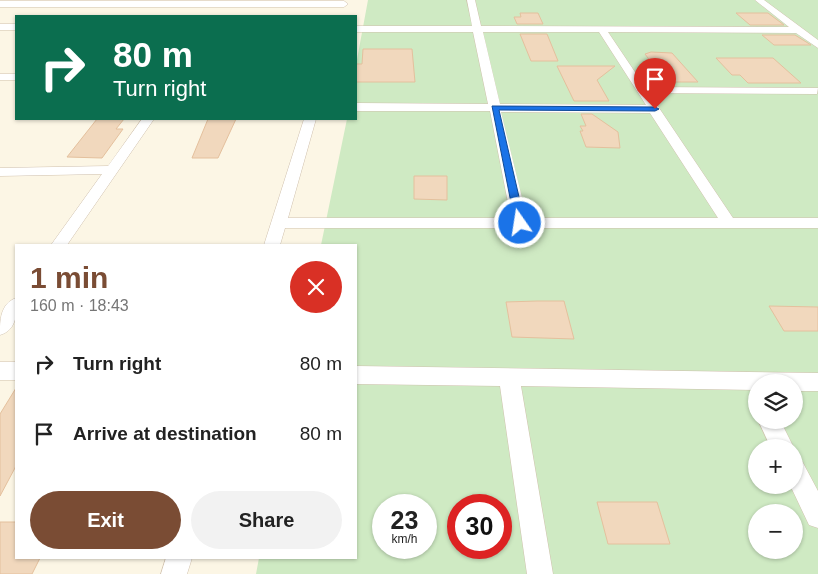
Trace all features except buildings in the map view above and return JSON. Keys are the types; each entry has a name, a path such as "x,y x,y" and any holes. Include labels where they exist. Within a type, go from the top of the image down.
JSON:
{"street":[{"path":"470,0 520,223"},
{"path":"759,0 818,45"},
{"path":"118,15 132,2"},
{"path":"0,4 344,2 340,15"},
{"path":"217,15 224,4"},
{"path":"0,27 15,27"},
{"path":"357,29 798,30"},
{"path":"602,30 729,223"},
{"path":"0,77 15,77"},
{"path":"642,90 817,91"},
{"path":"357,107 655,109"},
{"path":"60,244 147,120"},
{"path":"272,244 310,120"},
{"path":"0,172 111,170"},
{"path":"279,223 818,223"},
{"path":"0,328 15,306"},
{"path":"0,371 15,371"},
{"path":"357,375 509,377 748,388"},
{"path":"509,377 540,574"},
{"path":"803,383 818,382"},
{"path":"803,487 818,516"},
{"path":"174,574 179,559"}],"green space":[{"path":"368,0 818,0 818,574 256,574 259,559 357,559 357,244 321,244 347,120 357,120 357,60"}],"route":[{"path":"520,223 494,108 655,109"}]}
